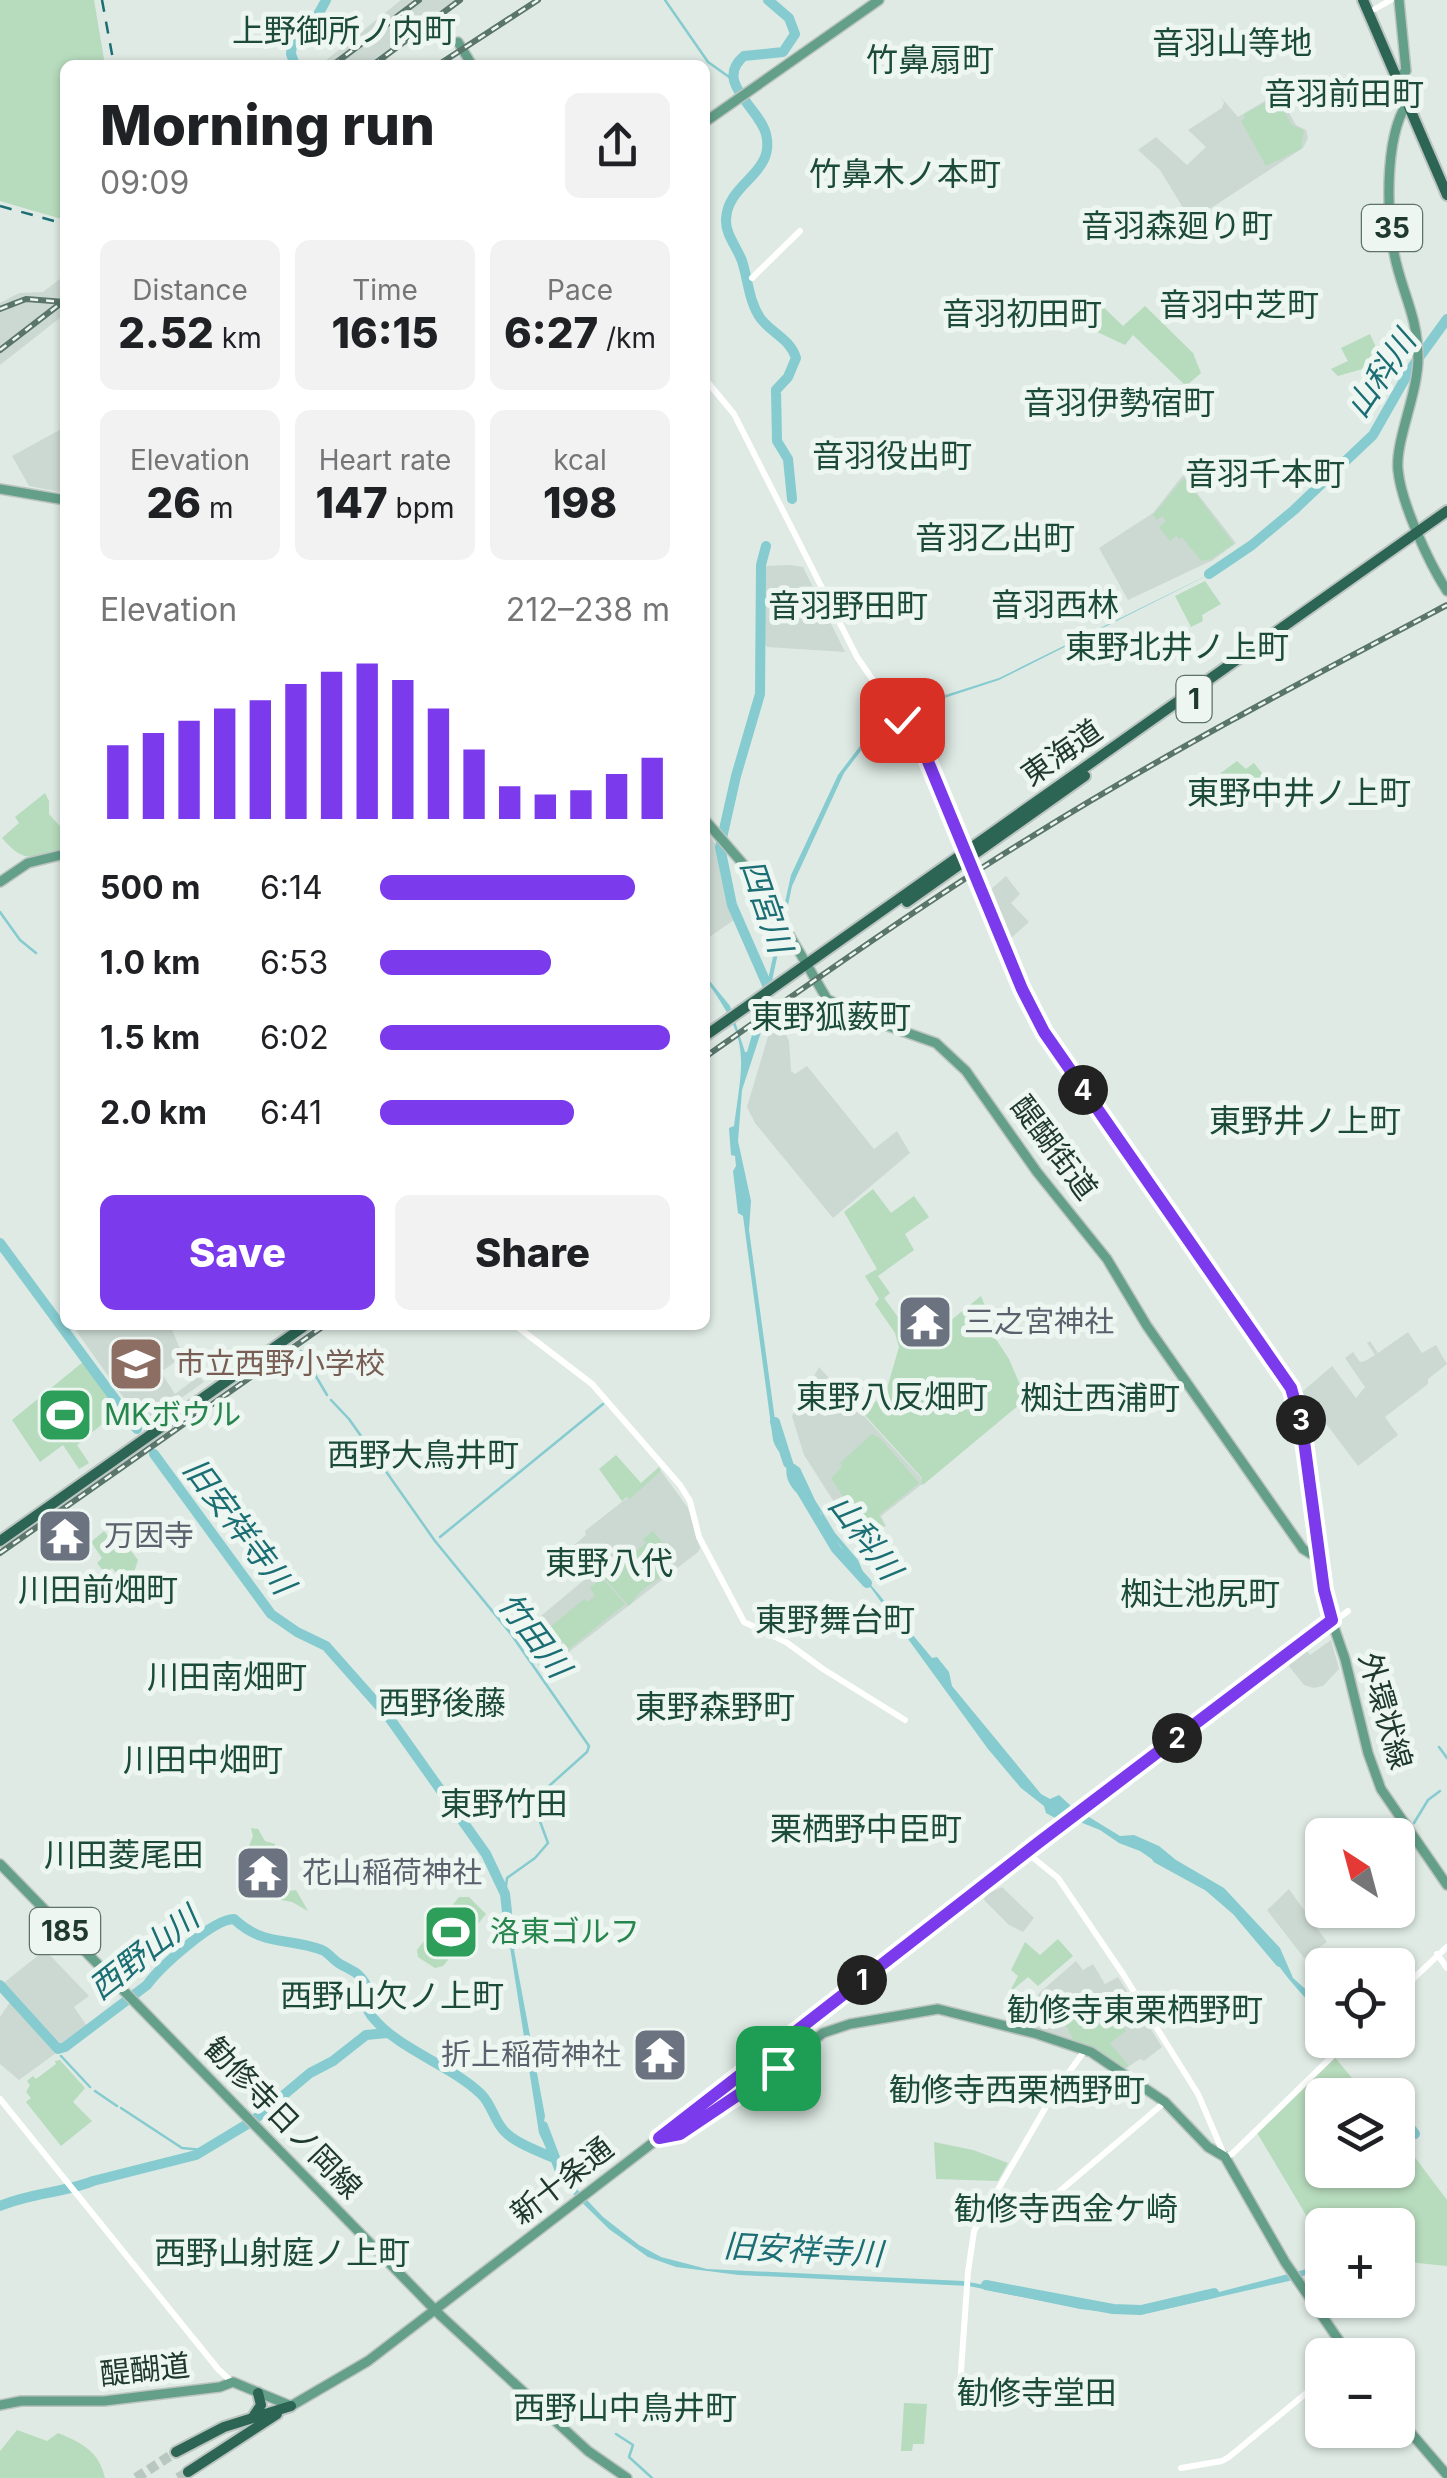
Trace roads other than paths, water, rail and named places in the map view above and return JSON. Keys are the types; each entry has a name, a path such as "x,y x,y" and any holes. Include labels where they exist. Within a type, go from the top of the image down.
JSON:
{"highway":[{"path":"1370,3 1447,179"},
{"path":"1410,99 1447,194"},
{"name":"東海道","path":"710,1036 1419,535 1447,511"},
{"name":"東海道","path":"1419,535 1447,519"},
{"path":"0,1533 287,1330"},
{"path":"0,1541 299,1330"},
{"path":"252,2417 262,2405 258,2392"},
{"path":"176,2452 209,2434 291,2406"},
{"path":"188,2472 291,2406"}],"main road":[{"path":"710,118 878,0"},
{"path":"1399,0 1406,50 1406,70 1400,77"},
{"path":"458,42 469,60"},
{"name":"35","path":"1410,99 1402,112 1390,167 1393,248 1414,312 1418,348 1409,420 1398,447 1398,465 1419,535 1447,591"},
{"path":"0,489 60,499"},
{"name":"醍醐街道","path":"710,826 752,874 807,968 833,1004 936,1044 966,1072 1107,1259 1147,1326 1303,1549 1322,1554"},
{"path":"0,882 28,862 60,855"},
{"name":"外環状線","path":"1322,1554 1324,1590 1381,1790 1447,1885"},
{"name":"勧修寺日ノ岡線","path":"0,1864 436,2310 588,2450 627,2478"},
{"path":"659,2138 680,2134 768,2076 812,2039 850,2024 938,2009 1037,2034 1085,2050 1118,2068 1165,2102 1208,2146 1225,2157 1251,2208 1337,2338"},
{"name":"新十条通","path":"291,2406 368,2362 659,2138"},
{"name":"醍醐道","path":"0,2405 20,2401 104,2401 220,2388 234,2382 291,2406"},
{"path":"1415,2438 1447,2475"}],"street":[{"path":"1370,3 1391,0"},
{"path":"752,278 800,231"},
{"name":"外環状線","path":"710,385 734,414 857,656 927,759 1022,989 1044,1032 1291,1388 1302,1426 1322,1554"},
{"path":"522,1330 592,1384 680,1486 690,1502 699,1537 744,1622 786,1642 905,1720"},
{"name":"新十条通","path":"659,2138 1026,1852 1348,1611"},
{"path":"1026,1852 1058,1878 1124,1974 1198,2094 1225,2157 1331,2058"},
{"path":"1415,1976 1447,1947"},
{"path":"1437,1954 1447,1968"},
{"path":"958,2400 972,2238 1054,2093 1085,2050"},
{"path":"0,2098 218,2369 234,2382"},
{"path":"1041,2207 1165,2102"},
{"path":"1181,2468 1222,2462 1305,2396"}],"water":[{"path":"1220,569 999,680 917,707 886,725 844,773 792,886 762,1029 742,1090 738,1141 751,1201 749,1230 778,1442 790,1461 800,1468 815,1500 858,1560 866,1579 932,1658 937,1657 949,1672 952,1686 1041,1794 1050,1799 1059,1795 1120,1836 1134,1835 1159,1846 1224,1888 1280,1948 1293,1978 1305,1989 1305,1996 1275,1960 1261,1934 1244,1922 1240,1910 1228,1905 1225,1894 1204,1878 1178,1865 1159,1864 1100,1830 1070,1818 1057,1819 1021,1788 988,1749 823,1522 821,1513 789,1483 785,1461 773,1440 743,1216 738,1213 735,1156 731,1155 729,1128 734,1126 740,1048 730,1018 710,981 730,1006 747,1052 767,984 791,875 838,775 884,722 917,704 999,678"},
{"path":"503,1902 510,1904 511,1933 517,1947 514,1950 545,2116 543,2127 551,2154 571,2183 603,2217 661,2257 707,2269 963,2281 1118,2310 1162,2307 1305,2269 1305,2275 1170,2308 1122,2314 969,2286 739,2275 676,2267 648,2257 609,2229 563,2184 539,2133"}],"waterway":[{"path":"293,60 292,43 313,24 326,0"},
{"path":"665,0 707,60"},
{"name":"四宮川","path":"768,0 789,18 795,34 783,52 744,56 736,66 735,85 762,124 767,148 758,169 734,196 726,225 742,261 757,313 790,346 796,358 788,377 776,390 777,441 788,459 792,499"},
{"path":"710,63 732,79"},
{"name":"山科川","path":"1209,574 1294,510 1373,435 1410,370 1447,319"},
{"name":"四宮川","path":"766,546 761,565 760,694 720,847 732,905 768,987"},
{"path":"0,912 20,940 36,953"},
{"name":"旧安祥寺川","path":"0,1243 60,1324"},
{"name":"旧安祥寺川","path":"64,1330 137,1429"},
{"path":"301,1351 327,1395"},
{"name":"竹田川","path":"331,1400 349,1419 435,1541 511,1634 589,1746 539,1795 538,1816 548,1843 507,1878 505,1894"},
{"path":"440,1537 603,1404"},
{"name":"山科川","path":"775,1422 788,1463"},
{"name":"旧安祥寺川","path":"154,1454 271,1614 326,1646 388,1716 486,1854 505,1894 507,1912"},
{"name":"山科川","path":"802,1492 836,1549 867,1583"},
{"path":"1439,1747 1447,1758"},
{"path":"1415,1821 1428,1800 1440,1791"},
{"name":"山科川","path":"1157,1858 1208,1886 1237,1911 1280,1962"},
{"name":"西野山川","path":"0,1985 58,2049 147,1985 201,1935 234,1919 266,1938 322,1950 357,1974 365,1983 368,2011 385,2030 481,2094 511,2137 554,2158"},
{"path":"0,2206 196,2155 254,2120 310,2073 366,2035 387,2033"},
{"path":"61,2056 90,2087"},
{"path":"95,2091 117,2106"},
{"path":"121,2108 182,2148 203,2150"},
{"name":"旧安祥寺川","path":"543,2126 560,2171"},
{"name":"旧安祥寺川","path":"986,2285 1113,2309 1141,2310 1214,2293"},
{"path":"616,2434 633,2445 629,2457 652,2478"}],"tunnel":[{"path":"136,2478 176,2452"},
{"path":"178,2478 188,2472"}],"railway":[{"path":"340,60 419,0"},
{"path":"380,60 460,0"},
{"path":"446,60 538,0"},
{"path":"0,309 26,299 60,302"},
{"path":"0,350 60,304"},
{"path":"710,1054 907,917 1082,806 1237,717 1447,605"},
{"path":"0,1553 318,1330"}],"place":[{"name":"三之宮神社","path":"925,1322"},
{"name":"市立西野小学校","path":"136,1364"},
{"name":"MKボウル","path":"65,1415"},
{"name":"万因寺","path":"65,1536"},
{"name":"花山稲荷神社","path":"263,1873"},
{"name":"洛東ゴルフ","path":"451,1932"},
{"name":"折上稲荷神社","path":"660,2055"}],"district":[{"name":"上野御所ノ内町","path":"344,31"},
{"name":"音羽山等地","path":"1232,43"},
{"name":"竹鼻扇町","path":"930,60"},
{"name":"音羽前田町","path":"1344,94"},
{"name":"竹鼻木ノ本町","path":"905,174"},
{"name":"音羽森廻り町","path":"1177,226"},
{"name":"音羽中芝町","path":"1239,305"},
{"name":"音羽初田町","path":"1022,314"},
{"name":"音羽伊勢宿町","path":"1119,403"},
{"name":"音羽役出町","path":"892,456"},
{"name":"音羽千本町","path":"1265,474"},
{"name":"音羽乙出町","path":"995,538"},
{"name":"音羽西林","path":"1055,605"},
{"name":"音羽野田町","path":"848,606"},
{"name":"東野北井ノ上町","path":"1177,647"},
{"name":"東野中井ノ上町","path":"1299,793"},
{"name":"東野狐薮町","path":"831,1017"},
{"name":"東野井ノ上町","path":"1305,1121"},
{"name":"東野八反畑町","path":"892,1397"},
{"name":"椥辻西浦町","path":"1100,1398"},
{"name":"西野大鳥井町","path":"423,1455"},
{"name":"東野八代","path":"609,1563"},
{"name":"川田前畑町","path":"98,1590"},
{"name":"椥辻池尻町","path":"1200,1594"},
{"name":"東野舞台町","path":"835,1620"},
{"name":"川田南畑町","path":"227,1677"},
{"name":"西野後藤","path":"442,1703"},
{"name":"東野森野町","path":"715,1707"},
{"name":"川田中畑町","path":"203,1760"},
{"name":"東野竹田","path":"504,1804"},
{"name":"栗栖野中臣町","path":"866,1829"},
{"name":"川田菱尾田","path":"124,1855"},
{"name":"西野山欠ノ上町","path":"392,1996"},
{"name":"勧修寺東栗栖野町","path":"1135,2010"},
{"name":"勧修寺西栗栖野町","path":"1017,2090"},
{"name":"勧修寺西金ケ崎","path":"1066,2209"},
{"name":"西野山射庭ノ上町","path":"282,2253"},
{"name":"勧修寺堂田","path":"1037,2393"},
{"name":"西野山中鳥井町","path":"625,2408"}]}
